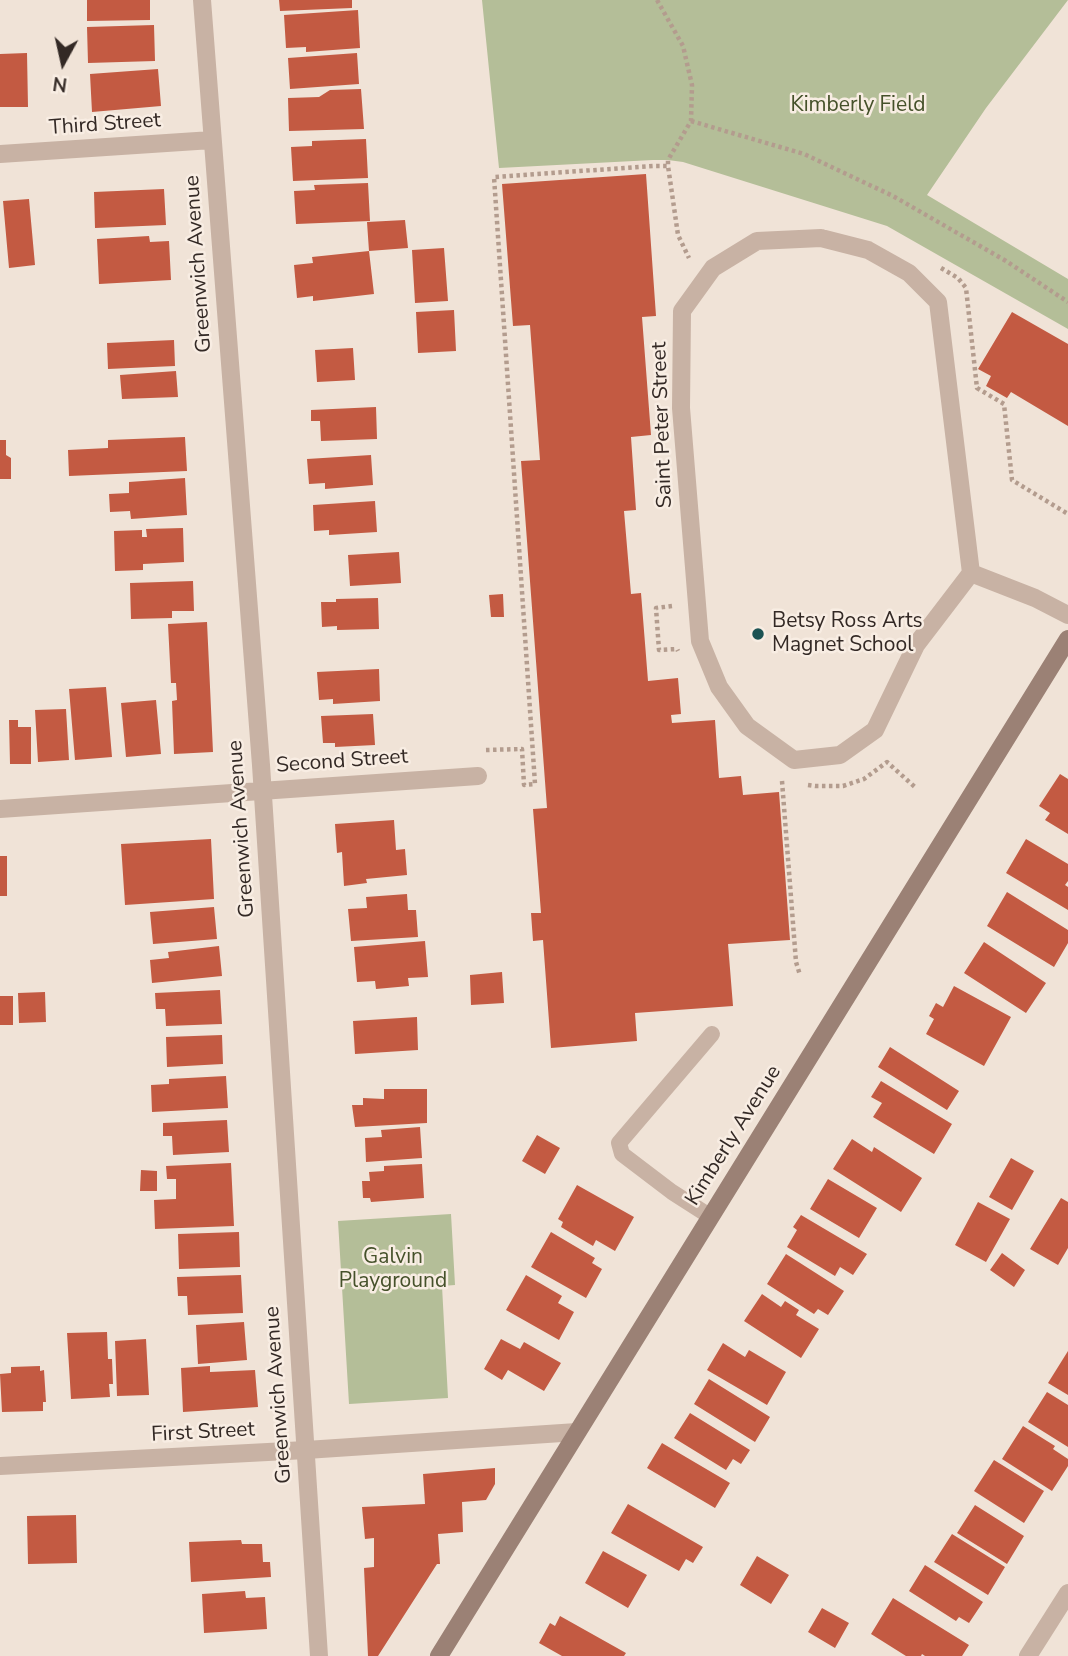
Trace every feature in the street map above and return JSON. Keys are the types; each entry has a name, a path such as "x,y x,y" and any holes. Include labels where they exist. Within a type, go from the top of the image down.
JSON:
{"main road":[{"name":"Kimberly Avenue","path":"439,1656 1068,639"}],"street":[{"name":"Greenwich Avenue","path":"202,0 262,790 319,1656"},
{"name":"Third Street","path":"0,154 212,140"},
{"name":"Saint Peter Street","path":"821,238 868,250 909,272 938,302 971,573 916,645 875,730 839,755 794,760 747,726 719,687 700,641 681,408 682,311 713,268 757,241 821,238"},
{"path":"971,573 1035,598 1068,615"},
{"name":"Second Street","path":"0,809 478,776"},
{"name":"First Street","path":"0,1466 577,1432"},
{"path":"1028,1656 1068,1592"}],"lane":[{"path":"711,1217 672,1192 622,1154 619,1143 712,1034"}],"path":[{"path":"657,0 683,46 692,85 691,121 668,160 678,235 689,258"},
{"path":"691,121 804,154 893,196 1006,261 1068,302"},
{"path":"486,750 522,749 524,785 535,784 494,177 668,166"},
{"path":"974,362 977,388 1004,404 1012,480 1068,514"},
{"path":"782,779 796,962 800,975"}],"green space":[{"name":"Kimberly Field","path":"482,0 1068,0 986,108 927,195 1068,279 1068,329 887,226 683,162 653,160 499,168"},
{"name":"Galvin Playground","path":"451,1214 455,1285 442,1286 448,1398 349,1404 338,1221"}],"building":[{"path":"87,0 150,0 150,20 87,21"},
{"path":"279,0 352,0 352,8 280,11"},
{"path":"358,10 360,48 306,52 306,47 286,48 284,15"},
{"path":"154,25 155,61 88,63 87,27"},
{"path":"27,53 28,107 0,107 0,54"},
{"path":"357,53 359,84 290,89 288,58"},
{"path":"158,69 161,106 92,112 90,74"},
{"path":"361,89 364,129 289,131 288,98 319,97 330,90"},
{"path":"366,139 368,178 293,181 291,147 312,146 312,141"},
{"path":"646,174 656,316 642,317 651,435 631,437 636,510 624,511 631,594 641,593 648,681 678,678 681,714 671,715 672,723 715,720 719,778 741,776 743,795 779,792 790,940 728,944 733,1006 635,1013 637,1041 551,1048 543,940 533,941 531,913 541,913 533,809 547,808 521,461 540,460 530,325 513,326 502,184"},
{"path":"368,183 370,221 296,224 294,191 315,190 314,185"},
{"path":"164,189 166,225 95,228 94,192"},
{"path":"29,199 35,265 9,268 3,201"},
{"path":"405,220 408,248 369,251 367,222"},
{"path":"149,236 150,242 169,241 171,280 99,284 97,239"},
{"path":"444,248 448,301 415,303 412,250"},
{"path":"369,251 374,294 313,301 313,296 297,298 294,265 313,263 312,257"},
{"path":"454,310 456,351 418,353 416,312"},
{"path":"1012,312 1068,344 1068,426 1011,392 1007,398 986,386 991,376 978,369"},
{"path":"174,340 175,366 108,369 107,343"},
{"path":"353,348 355,380 317,382 315,350"},
{"path":"176,371 178,397 122,399 120,375"},
{"path":"376,407 377,439 321,441 320,421 311,421 311,410"},
{"path":"185,437 187,471 69,476 68,450 108,448 108,440"},
{"path":"0,440 6,440 6,455 11,458 11,479 0,479"},
{"path":"371,455 373,485 325,489 325,483 309,484 307,459"},
{"path":"185,478 187,515 131,519 130,511 110,512 109,494 129,493 129,482"},
{"path":"375,501 377,532 329,535 329,530 314,531 313,505"},
{"path":"183,528 184,562 143,564 143,570 115,571 114,531 142,530 142,537 147,537 146,529"},
{"path":"399,552 401,583 350,586 348,555"},
{"path":"193,581 194,611 172,611 172,618 131,619 130,583"},
{"path":"503,594 504,617 491,617 489,595"},
{"path":"378,598 379,629 337,630 337,626 322,627 321,602"},
{"path":"207,622 213,752 174,754 172,701 177,700 176,683 171,683 168,624"},
{"path":"379,669 380,701 333,704 333,699 319,700 317,672"},
{"path":"106,687 112,757 75,760 69,689"},
{"path":"156,700 161,754 126,757 121,703"},
{"path":"66,709 69,760 38,762 35,710"},
{"path":"373,714 375,745 335,747 335,743 323,743 321,716"},
{"path":"9,720 18,720 18,727 31,727 31,764 10,764"},
{"path":"1060,774 1068,779 1068,834 1045,820 1050,813 1039,806"},
{"path":"394,820 396,850 405,849 407,875 366,879 367,883 344,886 342,852 337,853 335,824"},
{"path":"211,839 214,899 125,905 121,844"},
{"path":"1026,839 1068,864 1068,881 1065,885 1068,887 1068,910 1006,873"},
{"path":"0,856 7,856 7,896 0,896"},
{"path":"1007,892 1068,930 1068,943 1054,967 987,926"},
{"path":"407,894 408,910 416,910 418,937 351,941 348,909 367,908 366,897"},
{"path":"214,907 217,939 153,944 150,912"},
{"path":"425,941 428,977 408,978 409,986 376,989 375,981 357,982 354,947"},
{"path":"984,942 1046,983 1026,1013 964,973"},
{"path":"219,946 222,976 152,983 150,960 169,958 168,952"},
{"path":"502,972 504,1003 471,1005 470,975"},
{"path":"954,986 1011,1017 984,1066 926,1034 934,1019 929,1016 936,1003 943,1007"},
{"path":"220,990 222,1024 166,1026 165,1009 156,1009 155,993"},
{"path":"45,992 46,1022 19,1023 18,993"},
{"path":"0,996 13,996 13,1025 0,1025"},
{"path":"417,1017 418,1050 355,1054 353,1021"},
{"path":"222,1035 223,1064 167,1067 166,1037"},
{"path":"890,1047 959,1091 947,1110 878,1067"},
{"path":"226,1076 228,1108 152,1112 151,1085 169,1084 169,1079"},
{"path":"881,1081 952,1124 934,1154 873,1117 882,1103 871,1097"},
{"path":"384,1089 427,1089 427,1123 355,1127 352,1105 363,1105 363,1098 384,1099"},
{"path":"227,1120 229,1152 173,1155 172,1136 163,1136 163,1123"},
{"path":"420,1127 422,1158 366,1162 365,1138 382,1137 381,1130"},
{"path":"537,1135 560,1148 545,1174 522,1161"},
{"path":"852,1139 872,1152 874,1147 922,1178 901,1212 833,1169"},
{"path":"1011,1158 1034,1171 1012,1210 989,1197"},
{"path":"231,1163 234,1226 155,1229 154,1200 176,1199 176,1179 167,1179 166,1166"},
{"path":"422,1164 424,1198 371,1202 370,1198 363,1198 362,1181 370,1181 369,1172 384,1171 384,1166"},
{"path":"141,1170 157,1171 157,1191 140,1191"},
{"path":"828,1179 877,1208 859,1238 810,1209"},
{"path":"577,1185 634,1217 615,1251 596,1240 593,1246 561,1227 563,1222 558,1219"},
{"path":"1061,1198 1068,1202 1068,1248 1058,1265 1030,1249"},
{"path":"978,1202 1010,1219 986,1262 955,1245"},
{"path":"801,1215 867,1254 853,1275 840,1267 835,1276 787,1247 797,1230 793,1227"},
{"path":"239,1232 240,1267 179,1269 178,1234"},
{"path":"551,1232 595,1258 592,1263 602,1269 586,1298 531,1267"},
{"path":"1002,1253 1025,1270 1014,1287 990,1270"},
{"path":"786,1254 844,1291 828,1315 818,1309 814,1314 767,1284"},
{"path":"241,1275 243,1313 188,1315 187,1296 178,1296 177,1277"},
{"path":"526,1275 562,1296 558,1303 574,1312 559,1340 506,1310"},
{"path":"762,1294 781,1307 785,1301 799,1310 796,1315 819,1329 801,1358 744,1321"},
{"path":"244,1322 247,1360 198,1364 196,1325"},
{"path":"107,1332 108,1359 112,1359 113,1384 109,1384 110,1397 71,1399 67,1333"},
{"path":"146,1339 149,1395 117,1396 115,1341"},
{"path":"501,1339 520,1349 524,1342 561,1363 544,1391 508,1370 502,1380 484,1369"},
{"path":"723,1343 745,1357 749,1350 786,1372 767,1405 707,1370"},
{"path":"1068,1351 1068,1395 1048,1383"},
{"path":"40,1366 40,1371 44,1370 46,1402 43,1402 43,1411 2,1412 0,1374 11,1373 11,1367"},
{"path":"210,1366 210,1372 255,1370 258,1407 183,1412 181,1368"},
{"path":"709,1379 770,1417 755,1442 694,1404"},
{"path":"1047,1392 1068,1405 1068,1447 1028,1422"},
{"path":"690,1413 750,1450 741,1464 733,1459 726,1470 674,1438"},
{"path":"1023,1426 1055,1446 1053,1449 1068,1459 1068,1466 1052,1491 1002,1459"},
{"path":"662,1443 730,1483 715,1508 647,1468"},
{"path":"994,1460 1044,1491 1024,1523 974,1491"},
{"path":"495,1468 495,1484 486,1500 462,1502 463,1532 438,1534 440,1564 437,1564 378,1656 368,1656 364,1568 374,1567 374,1538 365,1539 362,1507 425,1504 423,1474"},
{"path":"628,1504 703,1547 693,1563 686,1559 679,1571 611,1533"},
{"path":"975,1505 1024,1536 1007,1564 957,1533"},
{"path":"76,1515 77,1563 28,1564 27,1516"},
{"path":"952,1534 1005,1567 988,1595 934,1562"},
{"path":"241,1540 242,1544 262,1544 263,1562 270,1562 271,1577 191,1582 189,1542"},
{"path":"603,1551 647,1575 628,1608 585,1583"},
{"path":"757,1556 789,1575 771,1604 740,1585"},
{"path":"925,1565 983,1602 969,1623 959,1617 956,1621 909,1591"},
{"path":"245,1591 246,1598 265,1597 267,1629 204,1633 202,1594"},
{"path":"893,1598 969,1645 962,1656 906,1656 871,1634"},
{"path":"822,1608 849,1623 835,1648 808,1632"},
{"path":"560,1616 626,1653 624,1656 562,1656 539,1643 550,1623 555,1626"}],"place":[{"name":"Betsy Ross Arts Magnet School","path":"758,634"}]}
